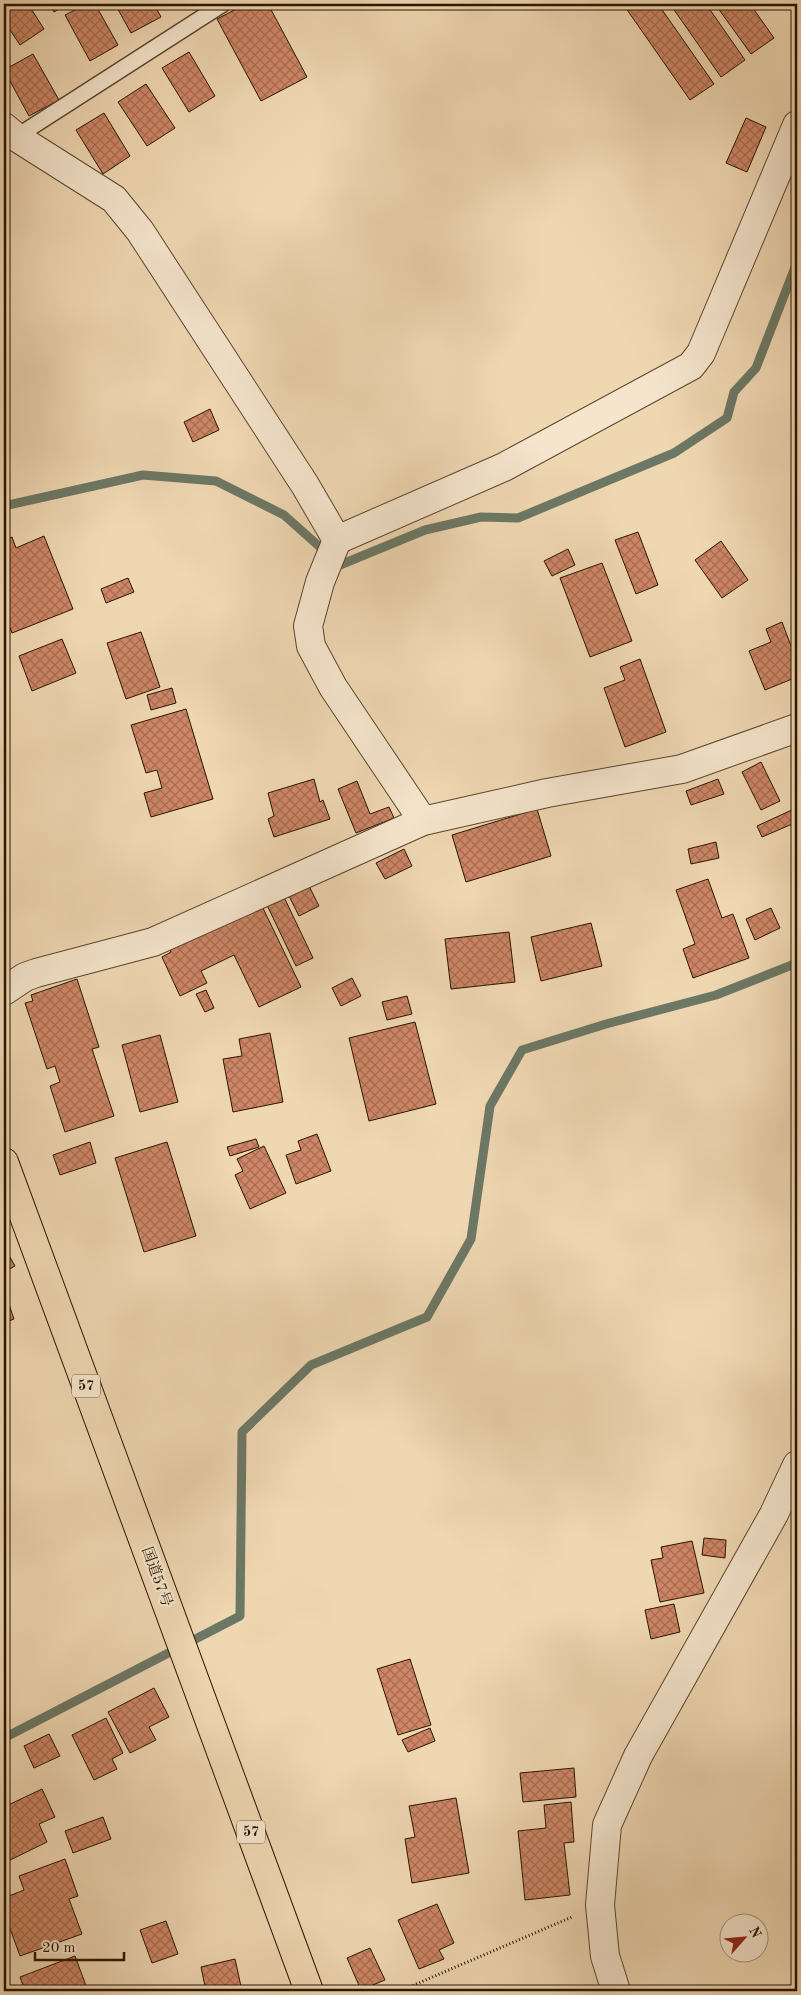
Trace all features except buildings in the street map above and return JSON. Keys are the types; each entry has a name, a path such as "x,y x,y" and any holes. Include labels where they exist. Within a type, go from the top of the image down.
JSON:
{"highway":[{"name":"国道57号","path":"4,1162 308,1991"}],"street":[{"path":"423,821 333,687 311,646 308,626 320,582 337,540 504,467 691,366 701,353 797,125"},
{"path":"10,132 114,198 140,231 305,485 337,540"},
{"path":"4,991 25,977 36,973 153,942 423,821 547,793 682,769 797,728"},
{"path":"616,1991 605,1956 600,1905 607,1824 638,1756 774,1514 797,1465"}],"lane":[{"path":"10,132 223,4"}],"path":[{"path":"400,1991 600,1905"}],"waterway":[{"path":"4,506 143,475 216,481 284,515 340,565 425,530 481,517 518,518 674,453 727,418 734,392 756,368 797,262"},
{"path":"4,1738 240,1616 242,1432 311,1365 427,1317 471,1239 490,1106 522,1050 606,1024 716,995 797,963"}]}
